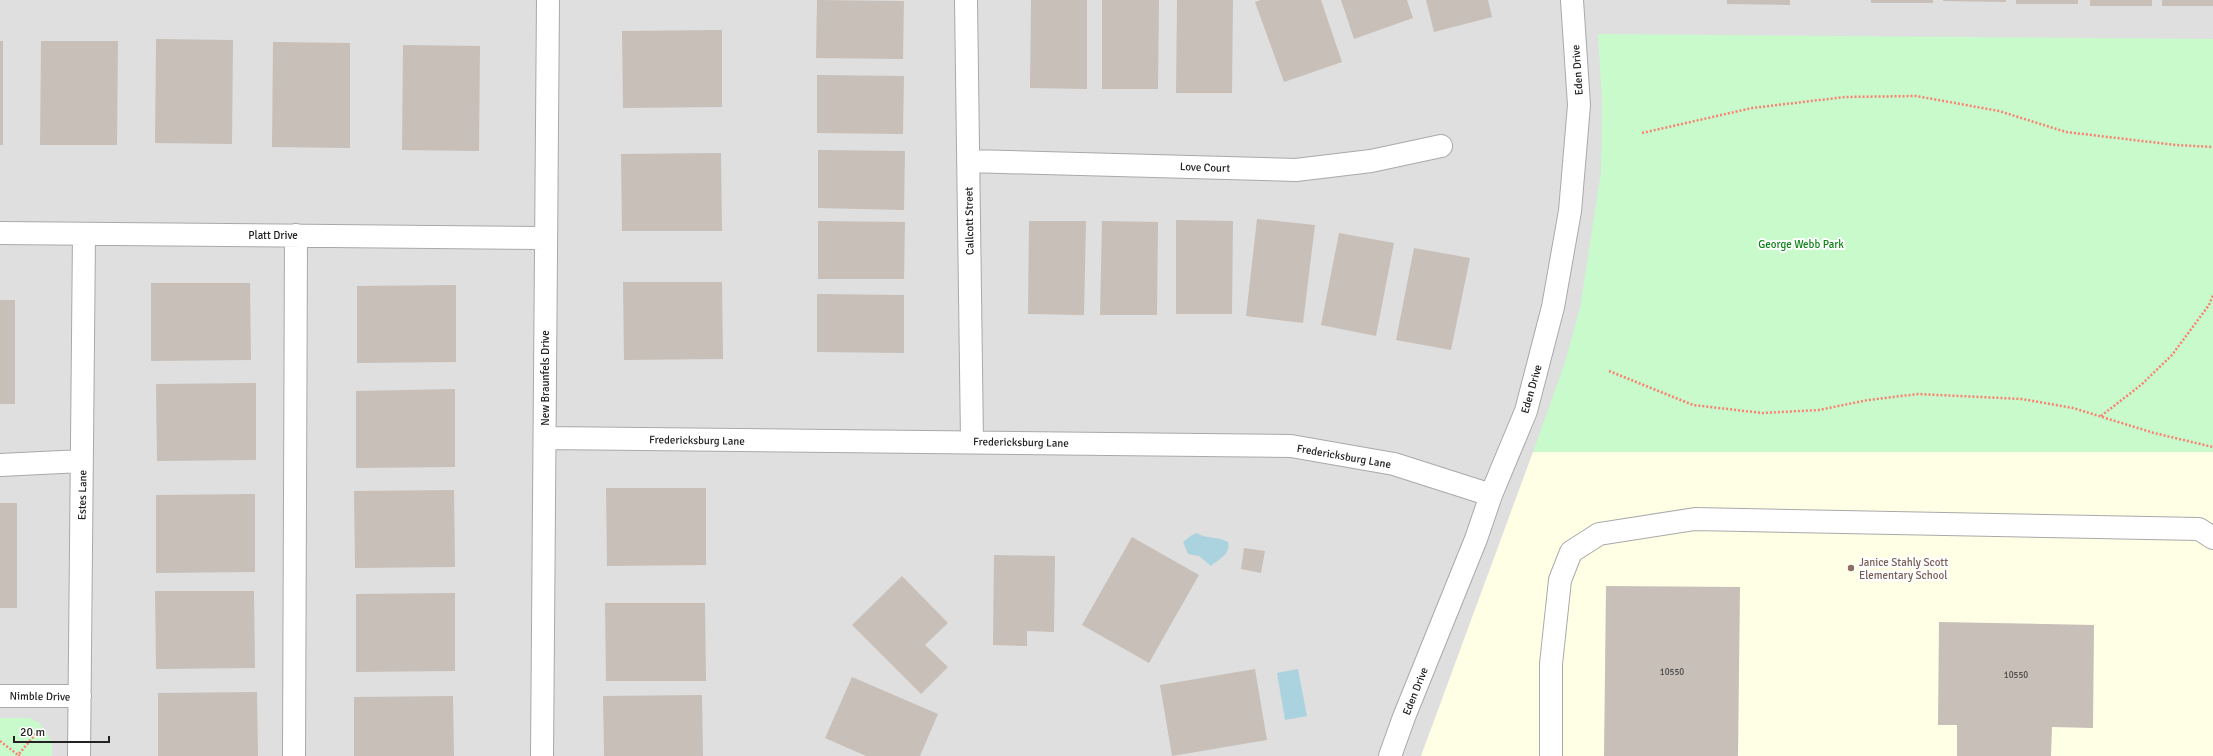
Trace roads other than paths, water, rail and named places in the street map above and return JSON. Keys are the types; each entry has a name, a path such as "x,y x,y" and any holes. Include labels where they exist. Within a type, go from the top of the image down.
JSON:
{"street":[{"name":"New Braunfels Drive","path":"542,756 548,0"},
{"name":"Callcott Street","path":"966,0 972,441"},
{"name":"Eden Drive","path":"1390,756 1404,717 1476,539 1491,495 1526,411 1553,307 1570,211 1579,105 1572,0"},
{"name":"Love Court","path":"968,161 1296,170 1371,161 1441,146"},
{"name":"Platt Drive","path":"0,233 546,238"},
{"name":"Estes Lane","path":"79,756 84,234"},
{"path":"294,756 296,236"},
{"name":"Fredericksburg Lane","path":"545,438 972,441 1291,446 1394,464 1491,495"},
{"path":"0,465 82,461"},
{"path":"1551,756 1551,664 1560,580 1571,552 1599,534 1695,519 2199,529 2213,538"},
{"name":"Nimble Drive","path":"0,696 80,696"}],"water":[{"path":"1197,533 1205,537 1220,539 1228,542 1228,550 1226,553 1211,566 1199,556 1188,554 1183,542"},
{"path":"1298,669 1307,716 1285,720 1277,673"}],"place":[{"name":"Janice Stahly Scott Elementary School","path":"1851,568"}],"park label":[{"name":"George Webb Park","path":"1801,244"}]}
